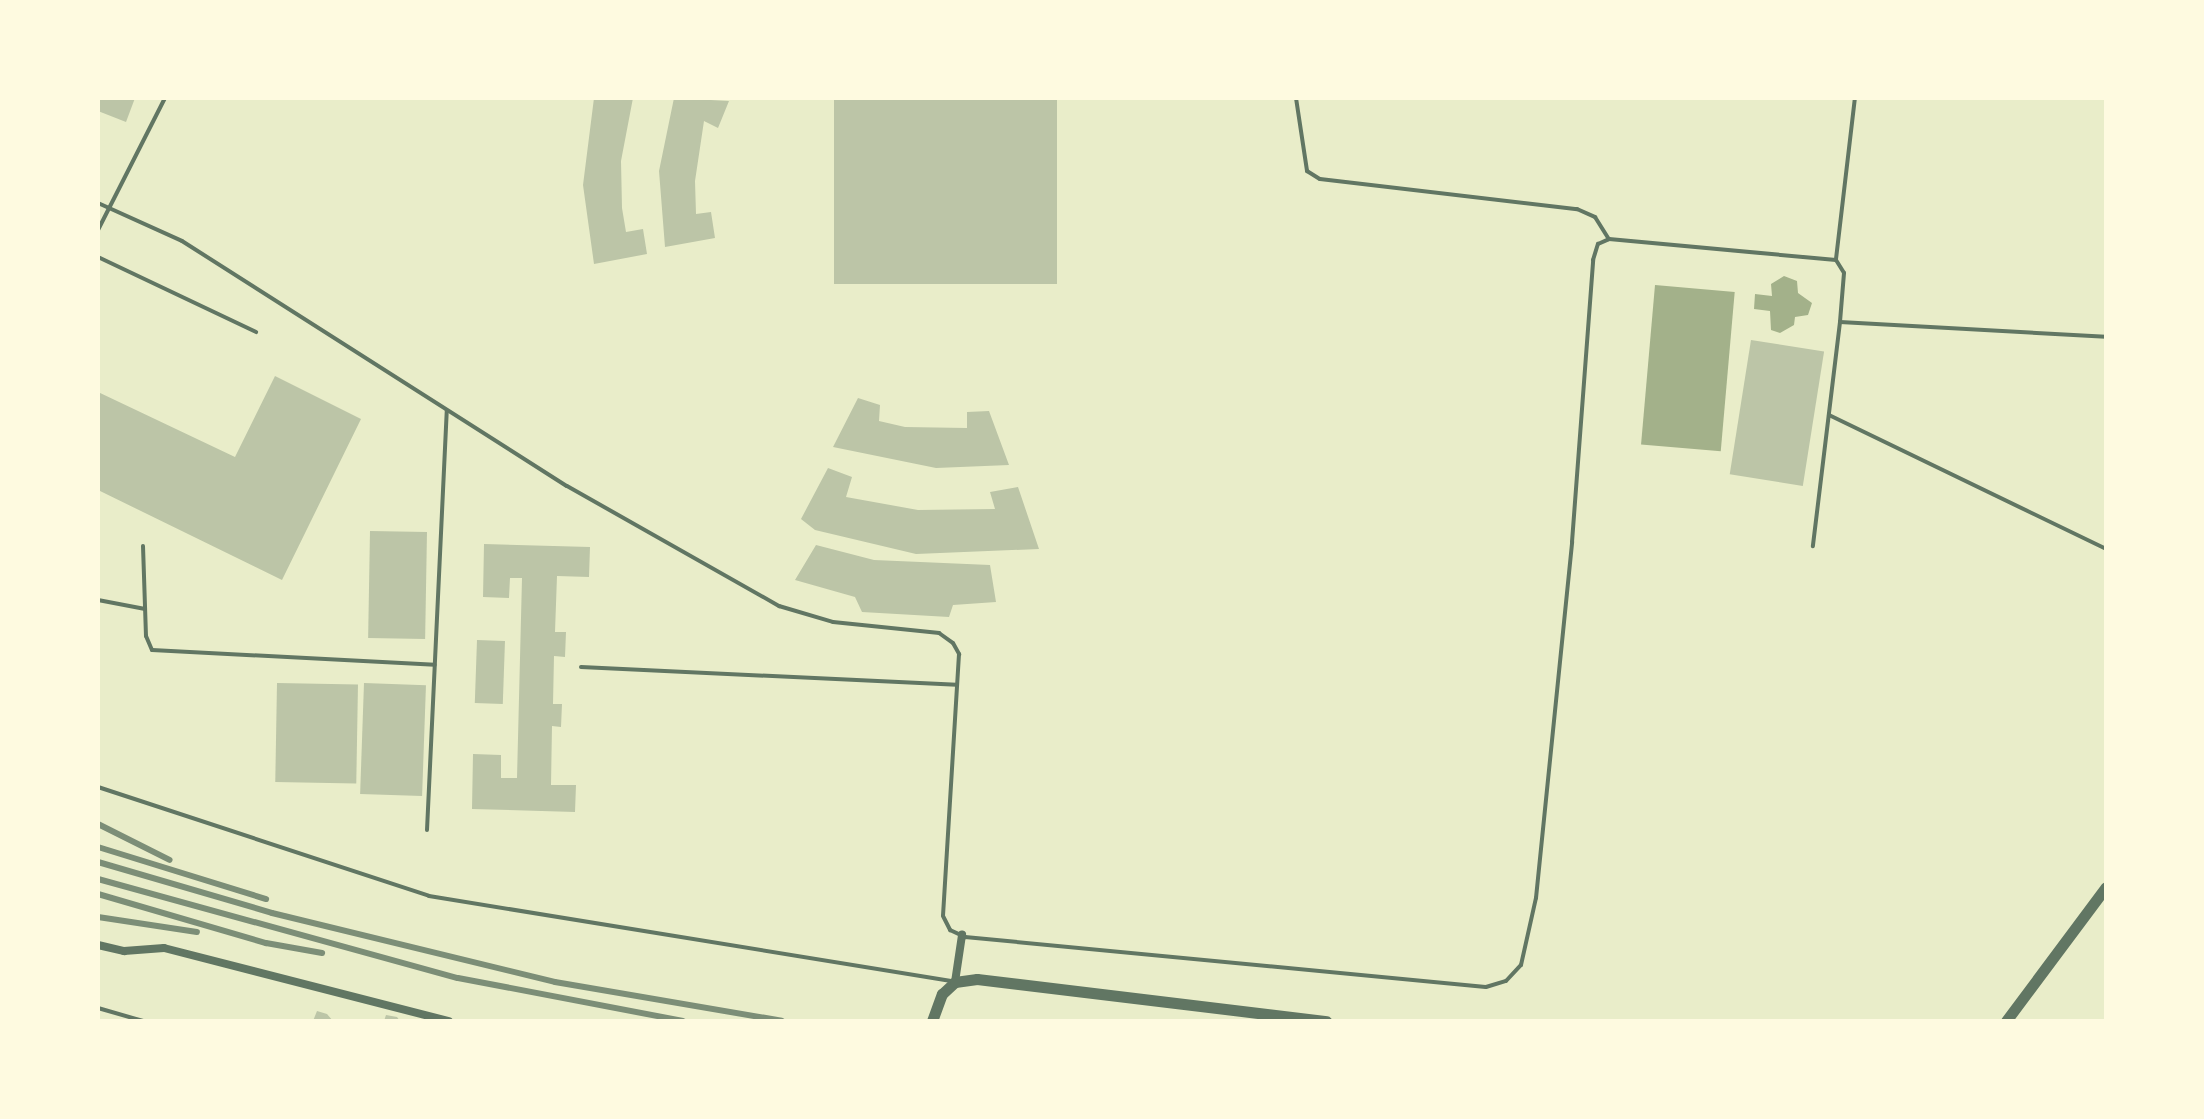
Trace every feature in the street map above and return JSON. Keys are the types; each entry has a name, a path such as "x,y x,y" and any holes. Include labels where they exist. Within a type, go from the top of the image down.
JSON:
{"street":[{"path":"2006,1021 2106,887"},
{"path":"932,1021 942,994 955,982 962,935"},
{"path":"98,945 124,951 164,948 449,1021"},
{"path":"955,982 1024,982 1326,1021"}],"lane":[{"path":"98,230 165,98"},
{"path":"1296,98 1307,171 1320,179 1577,209 1595,217 1609,239"},
{"path":"1813,546 1840,322 1844,273 1836,260 1855,98"},
{"path":"98,203 182,241 567,486 779,606 833,622 939,633 959,654 943,916 950,930 962,935 1486,987 1506,981 1521,965 1536,898 1572,542 1593,260 1598,244 1609,239 1836,260"},
{"path":"98,257 256,332"},
{"path":"1840,322 2106,337"},
{"path":"427,830 447,410"},
{"path":"1829,415 2106,549"},
{"path":"143,546 145,609 152,650 164,654 435,665"},
{"path":"98,600 145,609"},
{"path":"581,667 957,685"},
{"path":"98,787 429,896 955,982"},
{"path":"98,1008 143,1021"}],"shaded area":[{"path":"1784,276 1797,281 1798,293 1812,303 1808,315 1795,317 1794,325 1780,333 1771,330 1770,311 1754,309 1755,294 1772,296 1771,284"},
{"path":"1655,285 1735,292 1721,451 1641,444"}],"building":[{"path":"98,98 135,98 126,122 98,111"},
{"path":"594,98 633,98 621,161 622,208 626,232 643,229 647,254 594,264 583,185"},
{"path":"674,98 729,101 718,128 704,121 695,181 696,214 711,212 715,238 665,247 659,171"},
{"path":"834,98 1057,98 1057,284 834,284"},
{"path":"1751,340 1824,352 1803,486 1730,474"},
{"path":"275,376 361,419 282,580 98,490 98,392 235,457"},
{"path":"858,398 880,405 879,421 905,427 967,428 967,412 989,411 1009,465 936,468 833,447"},
{"path":"828,468 852,477 846,497 918,510 995,509 990,492 1018,487 1039,549 916,554 815,530 801,519"},
{"path":"370,531 427,532 425,639 368,638"},
{"path":"484,544 590,547 589,577 557,576 555,632 566,632 565,657 554,656 553,704 562,704 561,727 552,726 551,785 576,785 575,812 472,809 473,754 501,755 501,778 517,778 522,578 510,578 509,598 483,597"},
{"path":"816,545 874,560 990,565 996,602 953,605 949,617 862,612 855,597 795,580"},
{"path":"477,640 505,641 503,704 475,703"},
{"path":"277,683 358,684 356,783 275,782"},
{"path":"364,683 426,685 422,796 360,794"},
{"path":"317,1011 327,1014 333,1021 313,1021"},
{"path":"386,1015 397,1017 400,1021 384,1021"}],"railway":[{"path":"98,824 170,860"},
{"path":"98,847 266,899"},
{"path":"98,862 272,913 555,982 782,1021"},
{"path":"98,879 458,978 683,1021"},
{"path":"98,894 266,943 322,953"},
{"path":"98,917 197,932"}]}
